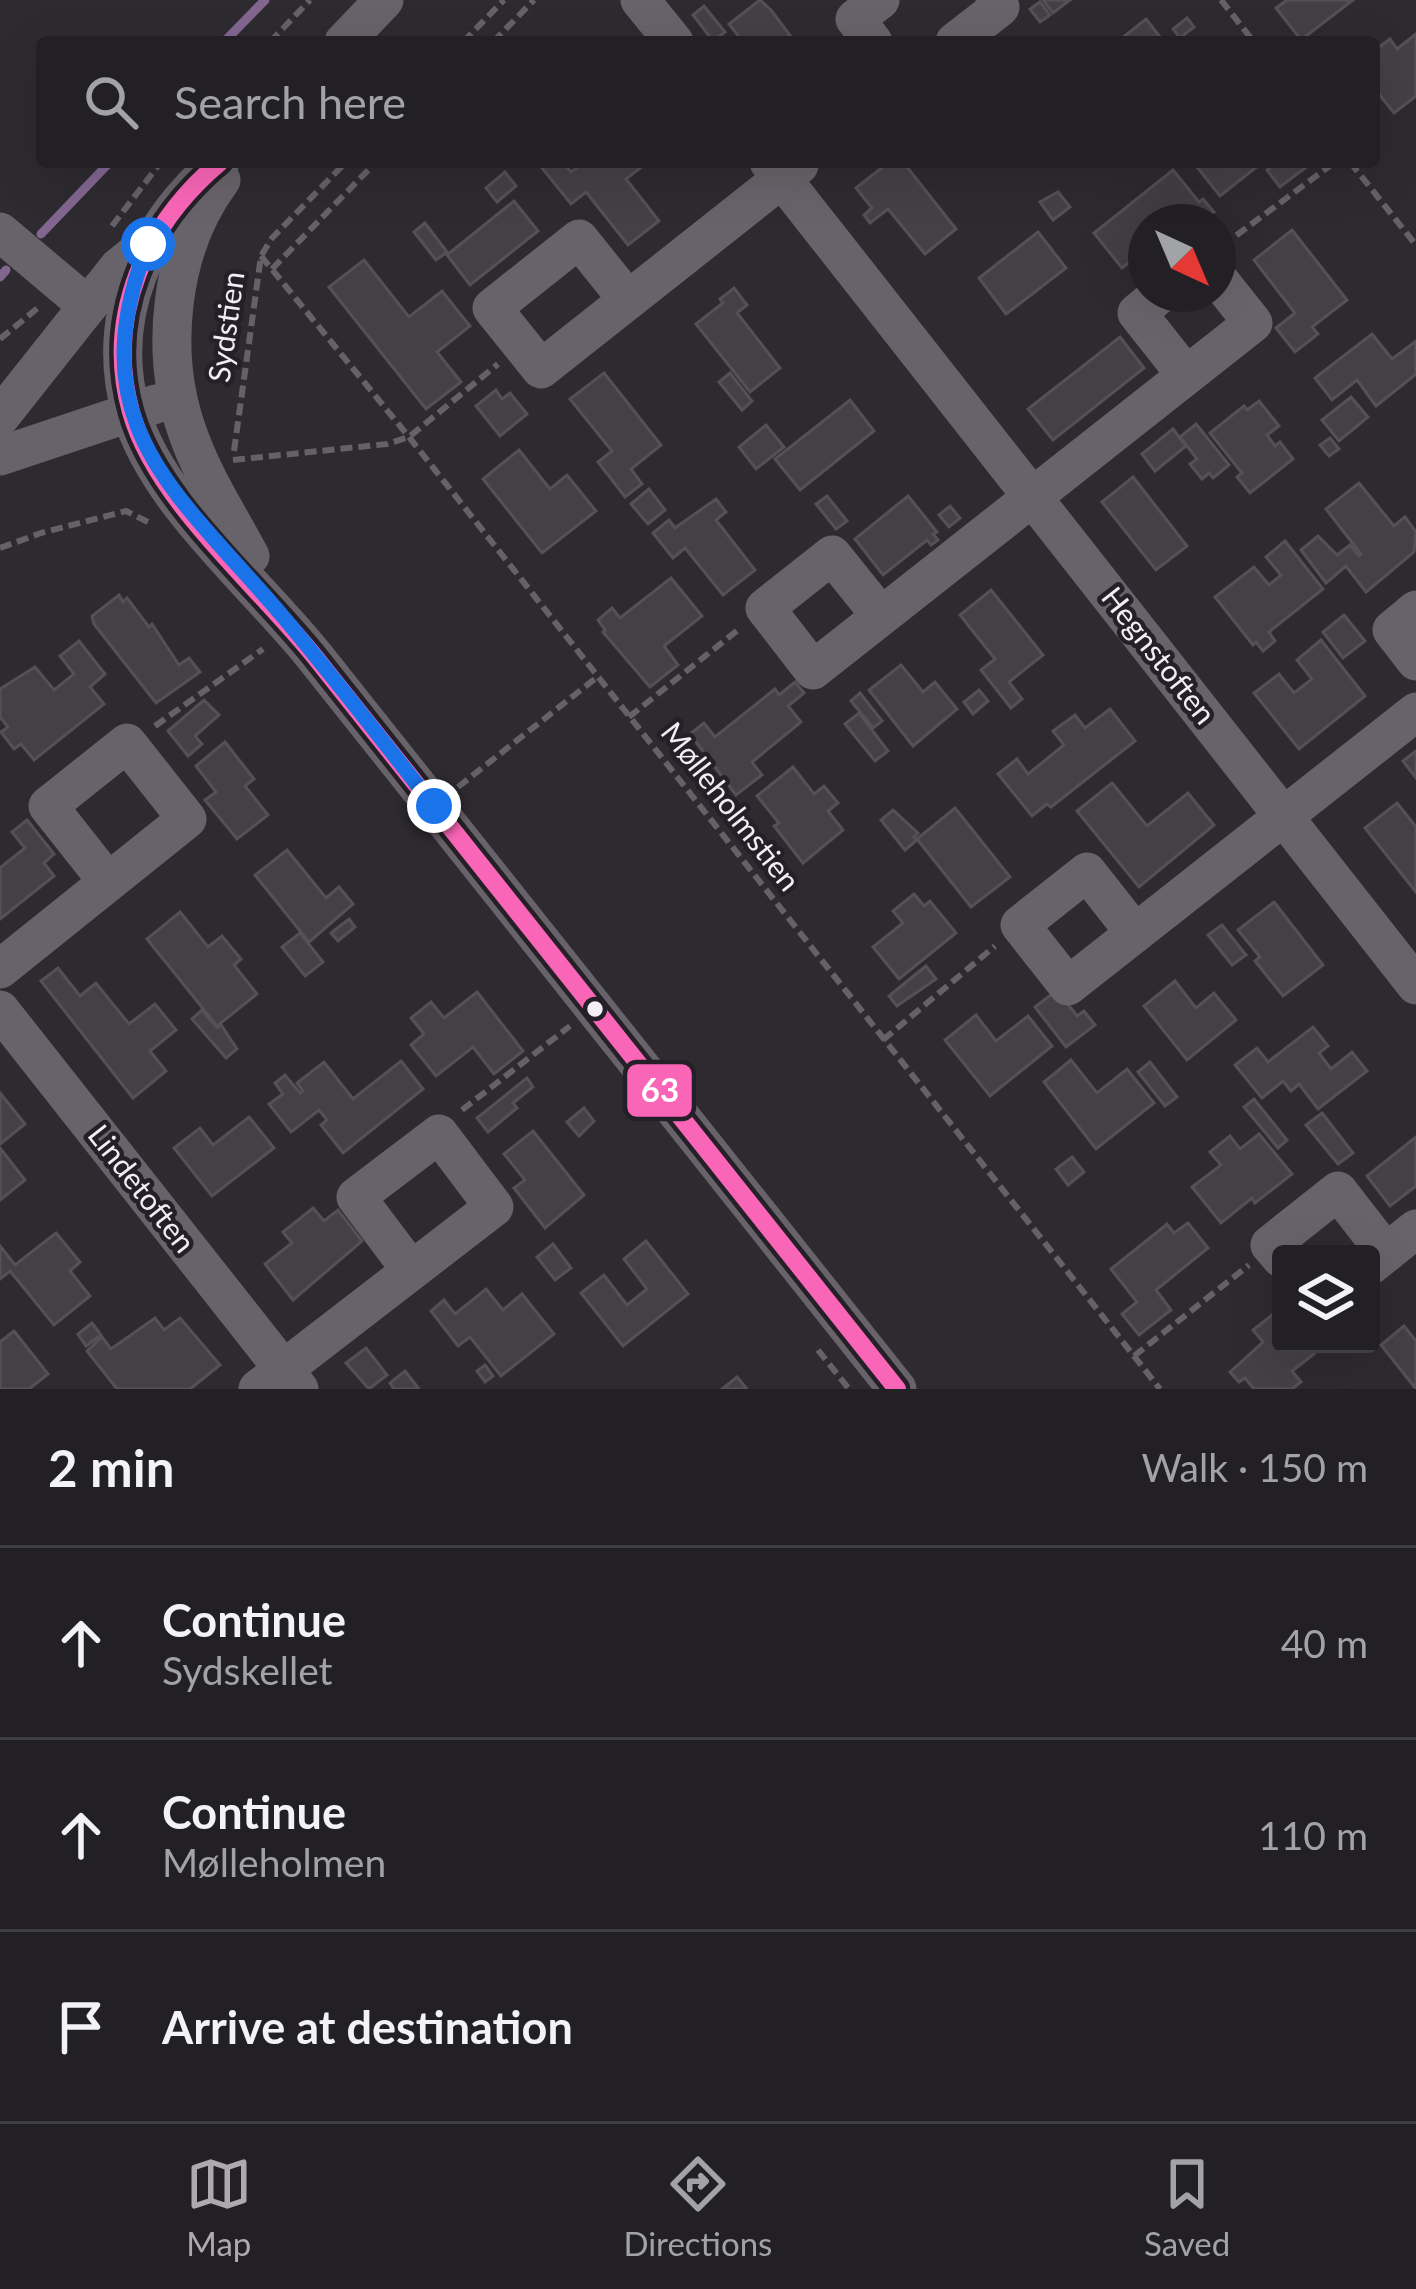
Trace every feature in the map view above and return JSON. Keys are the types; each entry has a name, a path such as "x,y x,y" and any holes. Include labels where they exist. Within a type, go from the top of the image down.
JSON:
{"street":[{"path":"350,36 384,0"},
{"path":"640,0 669,36"},
{"path":"869,36 856,19 880,0"},
{"path":"963,36 1000,7 994,0"},
{"path":"190,487 148,456 131,412 124,327 148,244 168,215 214,168"},
{"path":"231,168 190,237 172,325 190,487 267,635 434,806 897,1389"},
{"name":"Hegnstoften","path":"522,345 541,369 784,168 1416,986"},
{"path":"0,232 88,306"},
{"path":"522,345 493,308 579,239 628,300"},
{"path":"0,417 118,268 148,244"},
{"path":"880,616 832,555 765,608 813,670 1253,323 1236,302"},
{"path":"1138,312 1186,375"},
{"path":"0,456 178,397"},
{"path":"1416,610 1391,629 1416,661"},
{"path":"1135,933 1087,872 1020,925 1068,986 1416,712"},
{"path":"0,969 187,819 127,743 48,806 108,882"},
{"name":"Lindetoften","path":"0,1010 280,1382 411,1270 494,1208 439,1134"},
{"path":"411,1270 356,1197 439,1134"},
{"path":"1272,1247 1338,1192 1391,1249"}],"path":[{"path":"276,36 310,0"},
{"path":"469,36 504,0"},
{"path":"500,36 534,0"},
{"path":"1221,0 1250,36"},
{"name":"Sydstien","path":"190,487 261,256 272,238 340,168"},
{"path":"272,269 370,168"},
{"path":"1236,236 1327,168"},
{"path":"1355,168 1416,245"},
{"name":"Mølleholmstien","path":"261,256 409,436 1160,1389"},
{"path":"0,548 190,487 387,445 409,436 522,345"},
{"path":"163,537 190,487"},
{"path":"629,717 765,608"},
{"path":"127,743 267,635 275,665"},
{"path":"434,806 596,678"},
{"path":"883,1040 1020,925"},
{"path":"439,1134 445,1124 565,1030"},
{"path":"1134,1356 1272,1257"},
{"path":"806,1334 849,1389"}],"building":[{"path":"760,0 790,36 738,36 729,24"},
{"path":"1043,0 1070,0 1053,13"},
{"path":"1287,0 1353,0 1306,36 1298,36 1276,8"},
{"path":"1040,2 1050,15 1040,22 1030,9"},
{"path":"704,6 725,32 709,36 693,15"},
{"path":"1187,18 1194,27 1183,36 1173,29"},
{"path":"1146,19 1159,36 1125,36"},
{"path":"1416,34 1416,96 1394,113 1380,96 1380,46 1390,39 1397,49"},
{"path":"542,168 571,172 577,168 640,168 626,179 659,221 628,245 586,192 571,204"},
{"path":"881,168 908,168 956,229 925,254 888,209 870,223 864,215 872,208 856,188"},
{"path":"1198,168 1255,168 1220,196"},
{"path":"1270,168 1305,168 1280,187"},
{"path":"1173,170 1199,202 1203,199 1207,204 1130,204"},
{"path":"505,172 516,186 497,202 486,188"},
{"path":"1058,192 1070,207 1053,220 1040,202"},
{"path":"514,201 538,231 470,285 447,255"},
{"path":"1128,206 1128,263 1122,268 1094,233"},
{"path":"425,223 447,252 436,260 414,232"},
{"path":"1292,230 1347,300 1312,327 1318,334 1295,352 1276,328 1295,313 1254,260"},
{"path":"1038,232 1066,268 1006,314 979,278"},
{"path":"364,260 409,317 442,291 470,326 437,352 461,382 426,409 329,287"},
{"path":"734,288 747,305 737,313 780,368 750,392 696,324"},
{"path":"1372,334 1392,359 1416,341 1416,374 1376,406 1357,380 1332,400 1315,378"},
{"path":"1120,337 1144,368 1053,440 1028,409"},
{"path":"604,373 661,445 631,469 642,484 625,497 598,462 612,451 570,399"},
{"path":"730,373 752,401 742,410 719,382"},
{"path":"496,390 502,399 510,393 527,414 500,436 476,406"},
{"path":"1351,397 1368,417 1339,441 1322,420"},
{"path":"850,400 874,431 800,490 775,459"},
{"path":"1259,401 1279,426 1267,435 1275,446 1280,442 1293,459 1250,493 1237,477 1242,473 1210,433 1244,406 1247,410"},
{"path":"1196,424 1229,465 1213,478 1209,473 1202,479 1190,464 1197,459 1180,437"},
{"path":"766,425 784,447 756,469 739,447"},
{"path":"1173,429 1186,446 1155,471 1142,454"},
{"path":"1330,438 1339,449 1329,456 1320,445"},
{"path":"519,450 550,489 567,475 596,511 542,553 483,479"},
{"path":"1133,477 1187,546 1156,570 1102,502"},
{"path":"1359,483 1394,526 1405,517 1416,532 1414,552 1366,592 1346,566 1326,583 1301,550 1318,536 1337,555 1350,545 1361,554 1326,509"},
{"path":"649,489 665,510 648,524 631,504"},
{"path":"827,496 847,521 836,529 816,504"},
{"path":"908,496 937,532 933,534 938,540 931,545 927,540 883,575 855,539"},
{"path":"716,499 726,512 716,520 755,570 723,595 685,548 673,558 653,533 669,520 675,528"},
{"path":"950,506 960,518 949,527 939,515"},
{"path":"1285,541 1323,589 1269,632 1275,641 1263,651 1215,597 1254,567 1269,585 1281,575 1266,557"},
{"path":"671,578 702,616 664,646 678,665 650,687 598,620 612,608 620,618"},
{"path":"991,590 1043,655 1009,682 1022,699 1011,708 981,670 995,659 960,615"},
{"path":"119,595 123,602 127,598 149,627 152,624 179,665 189,658 200,672 156,703 94,624 92,616"},
{"path":"1344,615 1365,641 1343,658 1323,632"},
{"path":"1321,640 1365,696 1299,749 1254,693 1279,674 1294,693 1312,679 1297,660"},
{"path":"79,641 105,674 90,687 104,704 34,760 21,744 14,749 1,732 8,727 0,717 0,689 35,667 54,690 74,674 60,656"},
{"path":"901,665 923,692 935,682 957,709 913,746 869,690"},
{"path":"795,682 804,693 788,706 801,722 752,762 762,775 736,795 690,734 704,723 715,737 775,689 779,695"},
{"path":"979,690 988,701 973,714 964,702"},
{"path":"860,693 882,721 873,728 851,701"},
{"path":"204,700 219,715 195,736 202,744 188,756 168,731"},
{"path":"1110,709 1135,741 1051,807 1047,804 1032,816 998,774 1017,759 1028,774 1064,745 1053,731 1075,715 1085,728"},
{"path":"859,713 888,751 875,761 845,724"},
{"path":"225,742 254,779 245,786 268,815 237,839 205,800 216,792 196,766"},
{"path":"1416,751 1416,778 1403,761"},
{"path":"793,767 814,794 824,786 838,803 828,811 843,830 803,863 757,796"},
{"path":"1112,783 1147,826 1188,793 1214,825 1139,887 1077,811"},
{"path":"1397,803 1416,827 1416,892 1365,828"},
{"path":"955,808 1010,877 971,907 917,839"},
{"path":"893,810 918,833 905,850 881,820"},
{"path":"27,820 54,854 44,863 54,876 0,919 0,868 25,848 12,832"},
{"path":"287,850 326,898 339,887 353,904 309,942 255,875"},
{"path":"914,894 924,906 930,901 956,933 899,979 873,947 903,923 893,911"},
{"path":"1274,902 1323,965 1283,996 1238,930"},
{"path":"180,912 208,947 222,936 241,959 234,965 257,994 217,1026 147,939"},
{"path":"349,919 355,927 338,941 331,933"},
{"path":"1222,925 1246,955 1232,965 1208,935"},
{"path":"300,933 323,962 305,976 282,947"},
{"path":"926,966 936,979 897,1006 889,996"},
{"path":"58,968 80,996 96,983 129,1024 155,1004 176,1030 150,1051 166,1071 133,1098 41,981"},
{"path":"1175,981 1196,1008 1214,993 1236,1020 1187,1060 1144,1006"},
{"path":"1057,990 1077,1016 1084,1011 1095,1025 1066,1047 1035,1007"},
{"path":"477,992 523,1051 494,1074 473,1047 436,1076 411,1045 424,1034 411,1018 431,1002 444,1018"},
{"path":"202,1010 217,1028 221,1025 237,1049 226,1058 192,1019"},
{"path":"976,1015 996,1041 1028,1016 1052,1046 990,1096 945,1040"},
{"path":"1313,1027 1328,1046 1319,1053 1331,1069 1352,1052 1367,1071 1318,1109 1299,1084 1291,1091 1283,1081 1262,1098 1235,1065 1257,1048 1268,1062"},
{"path":"1071,1060 1097,1093 1127,1069 1154,1103 1096,1149 1044,1082"},
{"path":"401,1061 423,1089 343,1153 321,1125 327,1120 319,1110 291,1132 269,1104 283,1094 275,1083 285,1075 300,1093 297,1083 324,1062 353,1099"},
{"path":"1150,1062 1177,1097 1165,1106 1138,1072"},
{"path":"527,1078 533,1087 488,1132 477,1118"},
{"path":"0,1093 25,1124 0,1144"},
{"path":"1254,1099 1287,1140 1278,1148 1244,1107"},
{"path":"584,1108 594,1121 579,1136 567,1122"},
{"path":"1322,1113 1353,1153 1338,1164 1306,1125"},
{"path":"249,1117 274,1148 212,1196 174,1148 200,1128 213,1145"},
{"path":"533,1131 584,1195 545,1228 514,1188 525,1180 504,1154"},
{"path":"1259,1134 1292,1174 1221,1223 1192,1187 1221,1165 1210,1152 1230,1136 1240,1149"},
{"path":"1416,1137 1416,1186 1390,1206 1367,1176"},
{"path":"0,1148 25,1180 0,1200"},
{"path":"1072,1157 1084,1172 1068,1185 1056,1169"},
{"path":"313,1208 324,1221 338,1210 362,1241 293,1300 265,1264 292,1243 283,1232"},
{"path":"1188,1223 1208,1248 1156,1290 1171,1310 1139,1335 1122,1314 1137,1302 1111,1269 1167,1224 1174,1233"},
{"path":"56,1233 80,1262 70,1271 90,1296 54,1325 10,1271 0,1279 0,1246 15,1265"},
{"path":"646,1241 688,1294 623,1346 581,1293 604,1275 627,1305 647,1289 624,1259"},
{"path":"553,1244 571,1268 555,1280 537,1257"},
{"path":"486,1289 503,1310 522,1294 554,1334 501,1376 470,1337 458,1346 431,1311 444,1300 455,1314"},
{"path":"1272,1315 1272,1353 1313,1353 1292,1371 1301,1382 1292,1389 1254,1389 1245,1378 1239,1382 1230,1372 1263,1342 1253,1330"},
{"path":"155,1318 164,1330 180,1318 220,1365 190,1389 117,1389 87,1351 102,1337 111,1349"},
{"path":"92,1323 101,1335 86,1346 78,1334"},
{"path":"1404,1326 1416,1341 1416,1389 1381,1345"},
{"path":"14,1331 48,1374 29,1389 0,1389 0,1342"},
{"path":"366,1348 387,1375 369,1389 346,1363"},
{"path":"485,1365 493,1376 485,1382 477,1371"},
{"path":"405,1371 419,1389 394,1389 390,1383"},
{"path":"737,1377 747,1389 722,1389"}],"waterway":[{"path":"230,36 265,0"},
{"path":"41,234 104,168"},
{"path":"0,277 6,270"}],"transit line":[{"name":"63","path":"214,168 171,214 152,243 128,307 123,341 131,412 162,478 315,657 897,1389"}],"route":[{"path":"148,244 124,327 131,412 148,456 174,495 285,619 434,806"}]}
